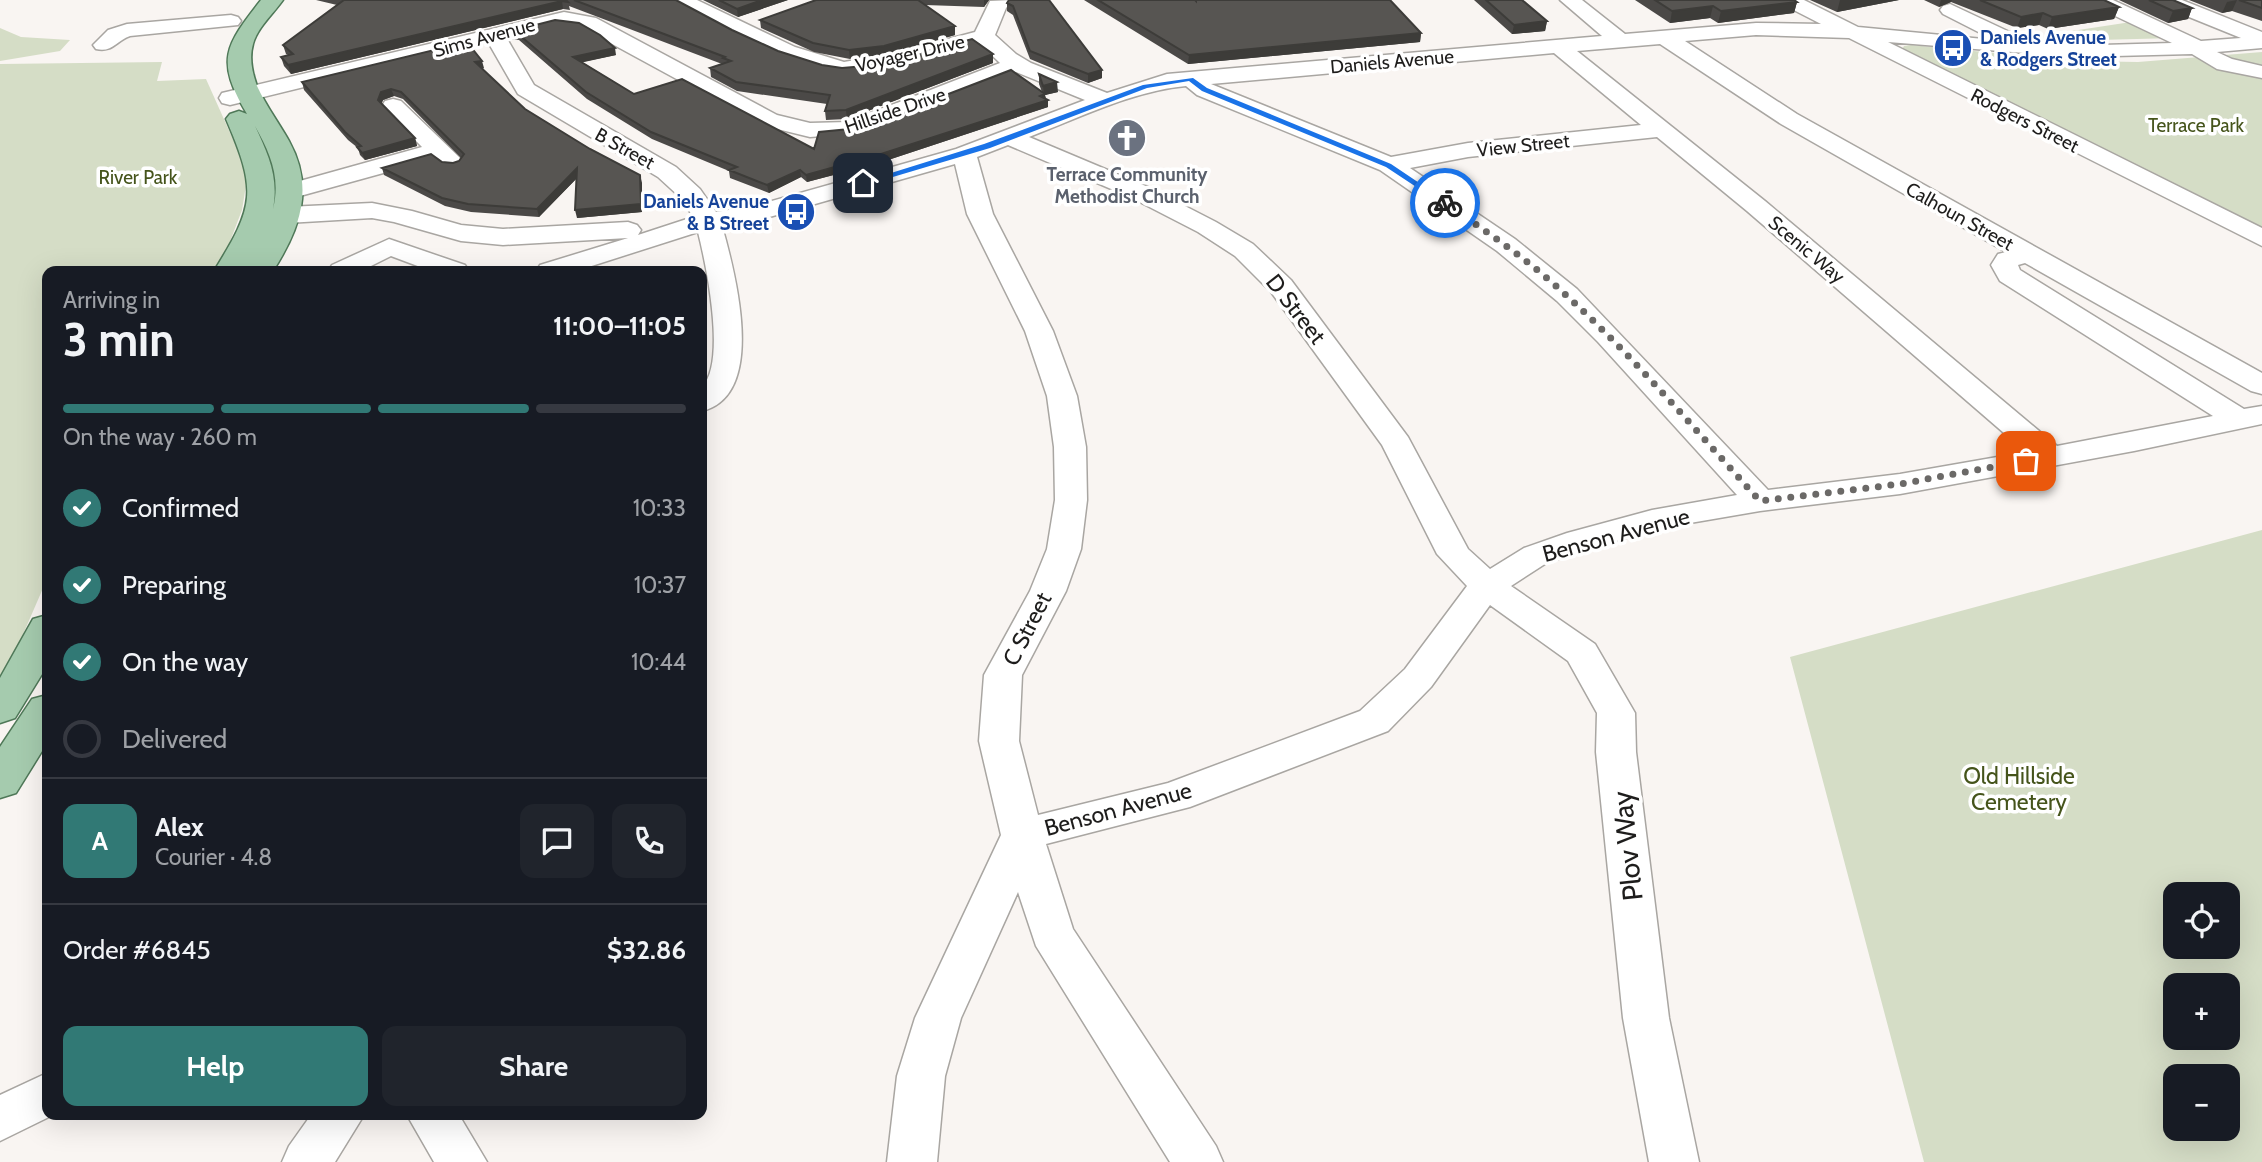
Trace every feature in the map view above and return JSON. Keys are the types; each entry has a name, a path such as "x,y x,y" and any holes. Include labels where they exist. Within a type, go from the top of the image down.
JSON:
{"main road":[{"path":"247,0 218,45 221,80 240,96 279,146 289,172 289,203 260,266"},
{"path":"232,266 249,239 262,194 261,174 240,96 241,44 272,0"},
{"path":"0,708 18,683 42,637"},
{"path":"0,782 42,717"}],"street":[{"path":"169,6 203,8 217,0"},
{"name":"Voyager Drive","path":"682,0 816,64 841,69 881,62 984,36"},
{"path":"1003,0 997,5 984,36 995,50 1017,64 1106,100"},
{"path":"1570,0 1620,41"},
{"name":"Rodgers Street","path":"1789,0 2262,237"},
{"path":"2096,0 2225,64 2262,72"},
{"path":"2164,0 2262,40"},
{"path":"1950,10 2027,49"},
{"name":"Sims Avenue","path":"240,96 556,18 574,17"},
{"name":"Hillside Drive","path":"574,17 588,20 606,33 757,114 794,130 824,132 852,128 1017,64"},
{"path":"738,27 764,19"},
{"path":"103,46 115,34 127,30 231,21"},
{"name":"Daniels Avenue","path":"565,266 708,221 757,213 964,154 1145,86 1191,79 1756,29 1853,32 2027,49 2138,52 2262,40"},
{"name":"B Street","path":"494,35 526,89 667,172 685,187 708,221 722,290 729,351 720,384 707,397"},
{"name":"Calhoun Street","path":"1664,37 1789,119 2262,386"},
{"name":"Scenic Way","path":"1558,46 1756,206 2051,457"},
{"path":"1191,79 1205,90 1389,165 1506,245 1567,295 1608,336 1760,501"},
{"path":"289,203 445,156 393,106"},
{"name":"View Street","path":"1389,165 1468,150 1659,130"},
{"name":"D Street","path":"1010,138 1139,192 1244,250 1281,286 1397,444 1454,554 1487,586"},
{"name":"C Street","path":"964,154 980,214 1039,331 1062,396 1070,447 1071,500 1064,549 1048,591 1003,675 999,741 1022,835 1052,934 1198,1162"},
{"path":"289,203 387,212 462,233 519,237 553,237 708,221"},
{"path":"351,266 389,247 442,266"},
{"path":"2026,254 2007,260 2004,265 2010,275 2251,418"},
{"name":"Benson Avenue","path":"912,1162 921,1076 938,1018 1022,835 1176,796 1374,721 1418,678 1467,608 1487,586 1536,555 1579,540 1652,520 1760,501 1900,484 2251,418"},
{"name":"Plov Way","path":"1487,586 1582,653 1616,713 1616,752 1646,1018 1674,1162"},
{"path":"0,1119 42,1097"},
{"path":"307,1162 336,1120"},
{"path":"435,1120 462,1162"}],"green space":[{"path":"2131,22 2175,38 2060,41 2052,34"},
{"path":"0,28 21,37 70,40 60,51 0,61"},
{"name":"Terrace Park","path":"1904,46 2080,61 2138,62 2262,52 2262,231 1901,51"},
{"name":"River Park","path":"162,62 157,81 206,79 248,173 242,210 220,266 42,266 42,591 11,662 0,678 0,64"},
{"name":"Old Hillside Cemetery","path":"2262,530 2262,1162 1924,1162 1790,657"}],"building":[{"path":"344,0 566,0 568,2 562,1 288,65 281,57 293,54 283,45"},
{"path":"574,0 676,0 778,51 822,65 842,68 877,65 972,39 993,54 846,110 825,111 830,95 736,82 710,68 731,61 723,58 725,57"},
{"path":"719,0 762,0 737,9"},
{"path":"816,0 918,0 955,26 884,46 849,50 813,43 760,20"},
{"path":"1009,0 1049,0 1102,70 1088,74 1030,51 1013,6 1007,3"},
{"path":"1098,0 1390,0 1421,33 1189,55"},
{"path":"1486,0 1522,0 1547,21 1514,25"},
{"path":"1655,0 1797,2 1721,11 1713,6 1672,11"},
{"path":"1980,0 2104,0 2119,7 2052,17 2043,13 2021,17"},
{"path":"2149,0 2173,0 2192,8 2173,11"},
{"path":"2239,0 2262,0 2262,8"},
{"path":"555,20 579,23 600,35 615,48 573,57 634,94 682,79 814,149 819,132 860,128 1011,70 1045,94 1040,96 1048,100 878,155 806,175 800,170 767,185 729,170 737,167 651,132 586,92 517,33 508,32"},
{"path":"467,42 482,61 475,62 525,109 590,149 640,175 641,204 575,210 577,168 537,209 468,204 442,198 382,168 431,154 442,162 453,163 459,161 464,154 401,92 391,89 381,92 378,100 415,138 362,153 357,147 361,146 345,132 302,82"},
{"path":"1039,74 1057,82 1043,86"}],"way so far":[{"path":"1445,203 1506,245 1567,295 1760,501 1900,484 2026,461"}],"place":[{"name":"Daniels Avenue & Rodgers Street","path":"1953,48"},
{"name":"Terrace Community Methodist Church","path":"1127,138"},
{"name":"Daniels Avenue & B Street","path":"796,212"}],"route":[{"path":"863,183 964,154 1145,86 1191,79 1205,90 1389,165 1445,203"}]}
